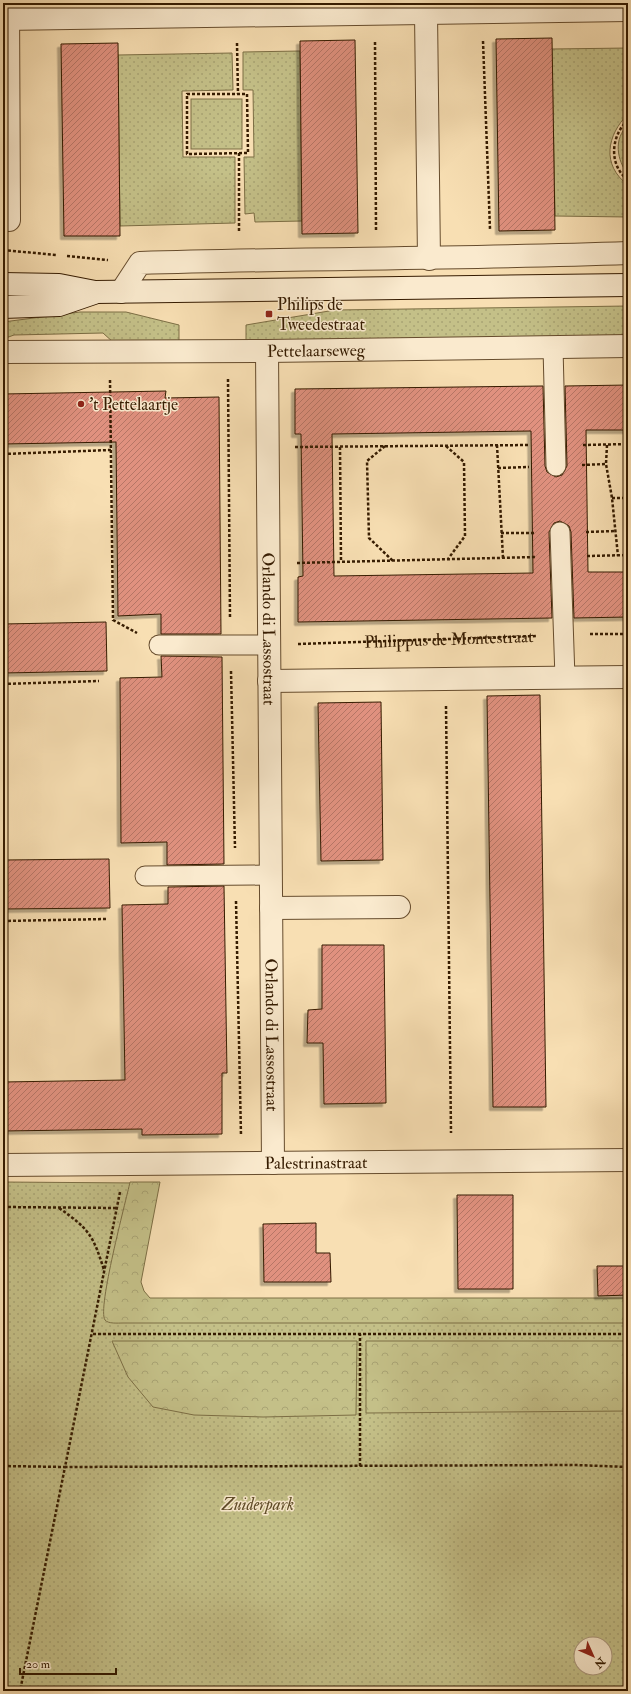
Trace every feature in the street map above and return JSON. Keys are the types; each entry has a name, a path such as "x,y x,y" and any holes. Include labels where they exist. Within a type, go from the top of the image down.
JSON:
{"street":[{"path":"9,220 7,14 236,16 323,9 375,14 628,10"},
{"path":"426,13 428,259"},
{"path":"121,292 140,263 377,258 490,258 628,253"},
{"path":"3,284 59,285 95,292 628,285"},
{"path":"3,307 59,305 95,292"},
{"name":"Pettelaarseweg","path":"3,352 267,351 628,346"},
{"name":"Orlando di Lassostraat","path":"267,351 273,1163"},
{"path":"269,681 628,677"},
{"path":"271,908 399,907"},
{"name":"Palestrinastraat","path":"3,1165 628,1160"}],"lane":[{"path":"553,347 556,466"},
{"path":"560,532 559,557 565,678"},
{"path":"159,645 269,644"},
{"path":"144,876 271,875"}],"path":[{"path":"482,12 490,258"},
{"path":"375,14 377,258"},
{"path":"236,16 238,94"},
{"path":"187,94 238,94 247,94 248,153 187,154 187,94"},
{"path":"628,120 622,125 614,146 618,169 628,180"},
{"path":"239,153 240,260"},
{"path":"3,250 140,263"},
{"path":"228,351 230,644 242,1163"},
{"path":"110,352 112,620 159,645"},
{"path":"606,444 606,464 612,498 618,556"},
{"path":"268,447 628,444"},
{"path":"497,445 503,558"},
{"path":"386,446 367,461 370,538 394,561"},
{"path":"446,446 464,462 465,536 448,560"},
{"path":"340,447 341,562"},
{"path":"3,454 111,450"},
{"path":"612,498 628,498"},
{"path":"268,564 628,555"},
{"name":"Philippus de Montestraat","path":"269,644 628,634"},
{"path":"446,679 452,1161"},
{"path":"3,684 99,680"},
{"path":"3,920 107,919"},
{"path":"20,1691 125,1164"},
{"path":"3,1207 116,1208"},
{"path":"59,1208 81,1223 95,1242 104,1272"},
{"path":"92,1334 628,1334"},
{"path":"360,1334 360,1466"},
{"path":"3,1466 576,1465 628,1467"}],"green space":[{"path":"628,48 628,114 615,131 610,150 614,168 619,177 628,185 628,217 555,216 552,49"},
{"path":"300,51 302,221 255,222 254,213 245,214 244,157 254,157 253,90 243,90 243,52"},
{"path":"232,53 233,90 182,91 183,157 235,157 235,223 120,226 118,55"},
{"path":"191,99 242,99 242,149 191,149"},
{"path":"628,125 628,175 621,163 618,150 620,137"},
{"path":"628,306 628,337 246,341 246,325 335,310"},
{"path":"80,312 126,312 179,325 179,342 114,343 103,333 14,335 3,339 3,322"},
{"name":"Zuiderpark","path":"3,1182 140,1183 112,1315 628,1318 628,1691 3,1691"},
{"path":"130,1182 160,1182 141,1282 144,1291 150,1298 628,1298 628,1323 108,1322 105,1320 104,1312 105,1296"},
{"path":"112,1341 357,1341 356,1415 263,1417 194,1415 153,1407 128,1377"},
{"path":"366,1341 628,1341 628,1411 366,1413"}],"building":[{"path":"552,38 555,230 499,231 496,39"},
{"path":"355,40 358,233 302,234 300,41"},
{"path":"118,43 120,236 64,236 61,44"},
{"path":"628,385 628,430 586,430 588,572 628,572 628,617 574,618 571,532 569,526 560,521 554,523 549,532 552,618 298,622 298,577 303,576 301,434 295,434 295,389 543,386 545,466 547,472 556,477 562,475 567,466 565,386","holes":["531,431 533,573 334,576 332,434"]},
{"path":"166,391 165,398 219,397 221,634 161,634 161,614 118,616 116,442 3,444 3,394"},
{"path":"106,622 107,671 3,673 3,624"},
{"path":"161,656 222,657 224,864 167,865 167,842 121,843 120,678 162,677"},
{"path":"540,695 546,1107 493,1107 487,696"},
{"path":"381,702 383,860 321,861 318,703"},
{"path":"109,859 110,908 3,909 3,860"},
{"path":"224,886 227,1073 222,1073 222,1134 142,1135 142,1129 3,1131 3,1082 125,1080 122,905 168,904 168,887"},
{"path":"322,945 384,945 386,1103 324,1104 323,1043 307,1043 308,1010 322,1009"},
{"path":"457,1195 513,1195 513,1289 458,1289"},
{"path":"316,1223 316,1253 330,1253 331,1282 264,1282 263,1224"},
{"path":"597,1266 628,1266 628,1295 598,1296"}],"place":[{"name":"Philips de Tweedestraat","path":"269,314"},
{"name":"'t Pettelaartje","path":"81,404"}]}
